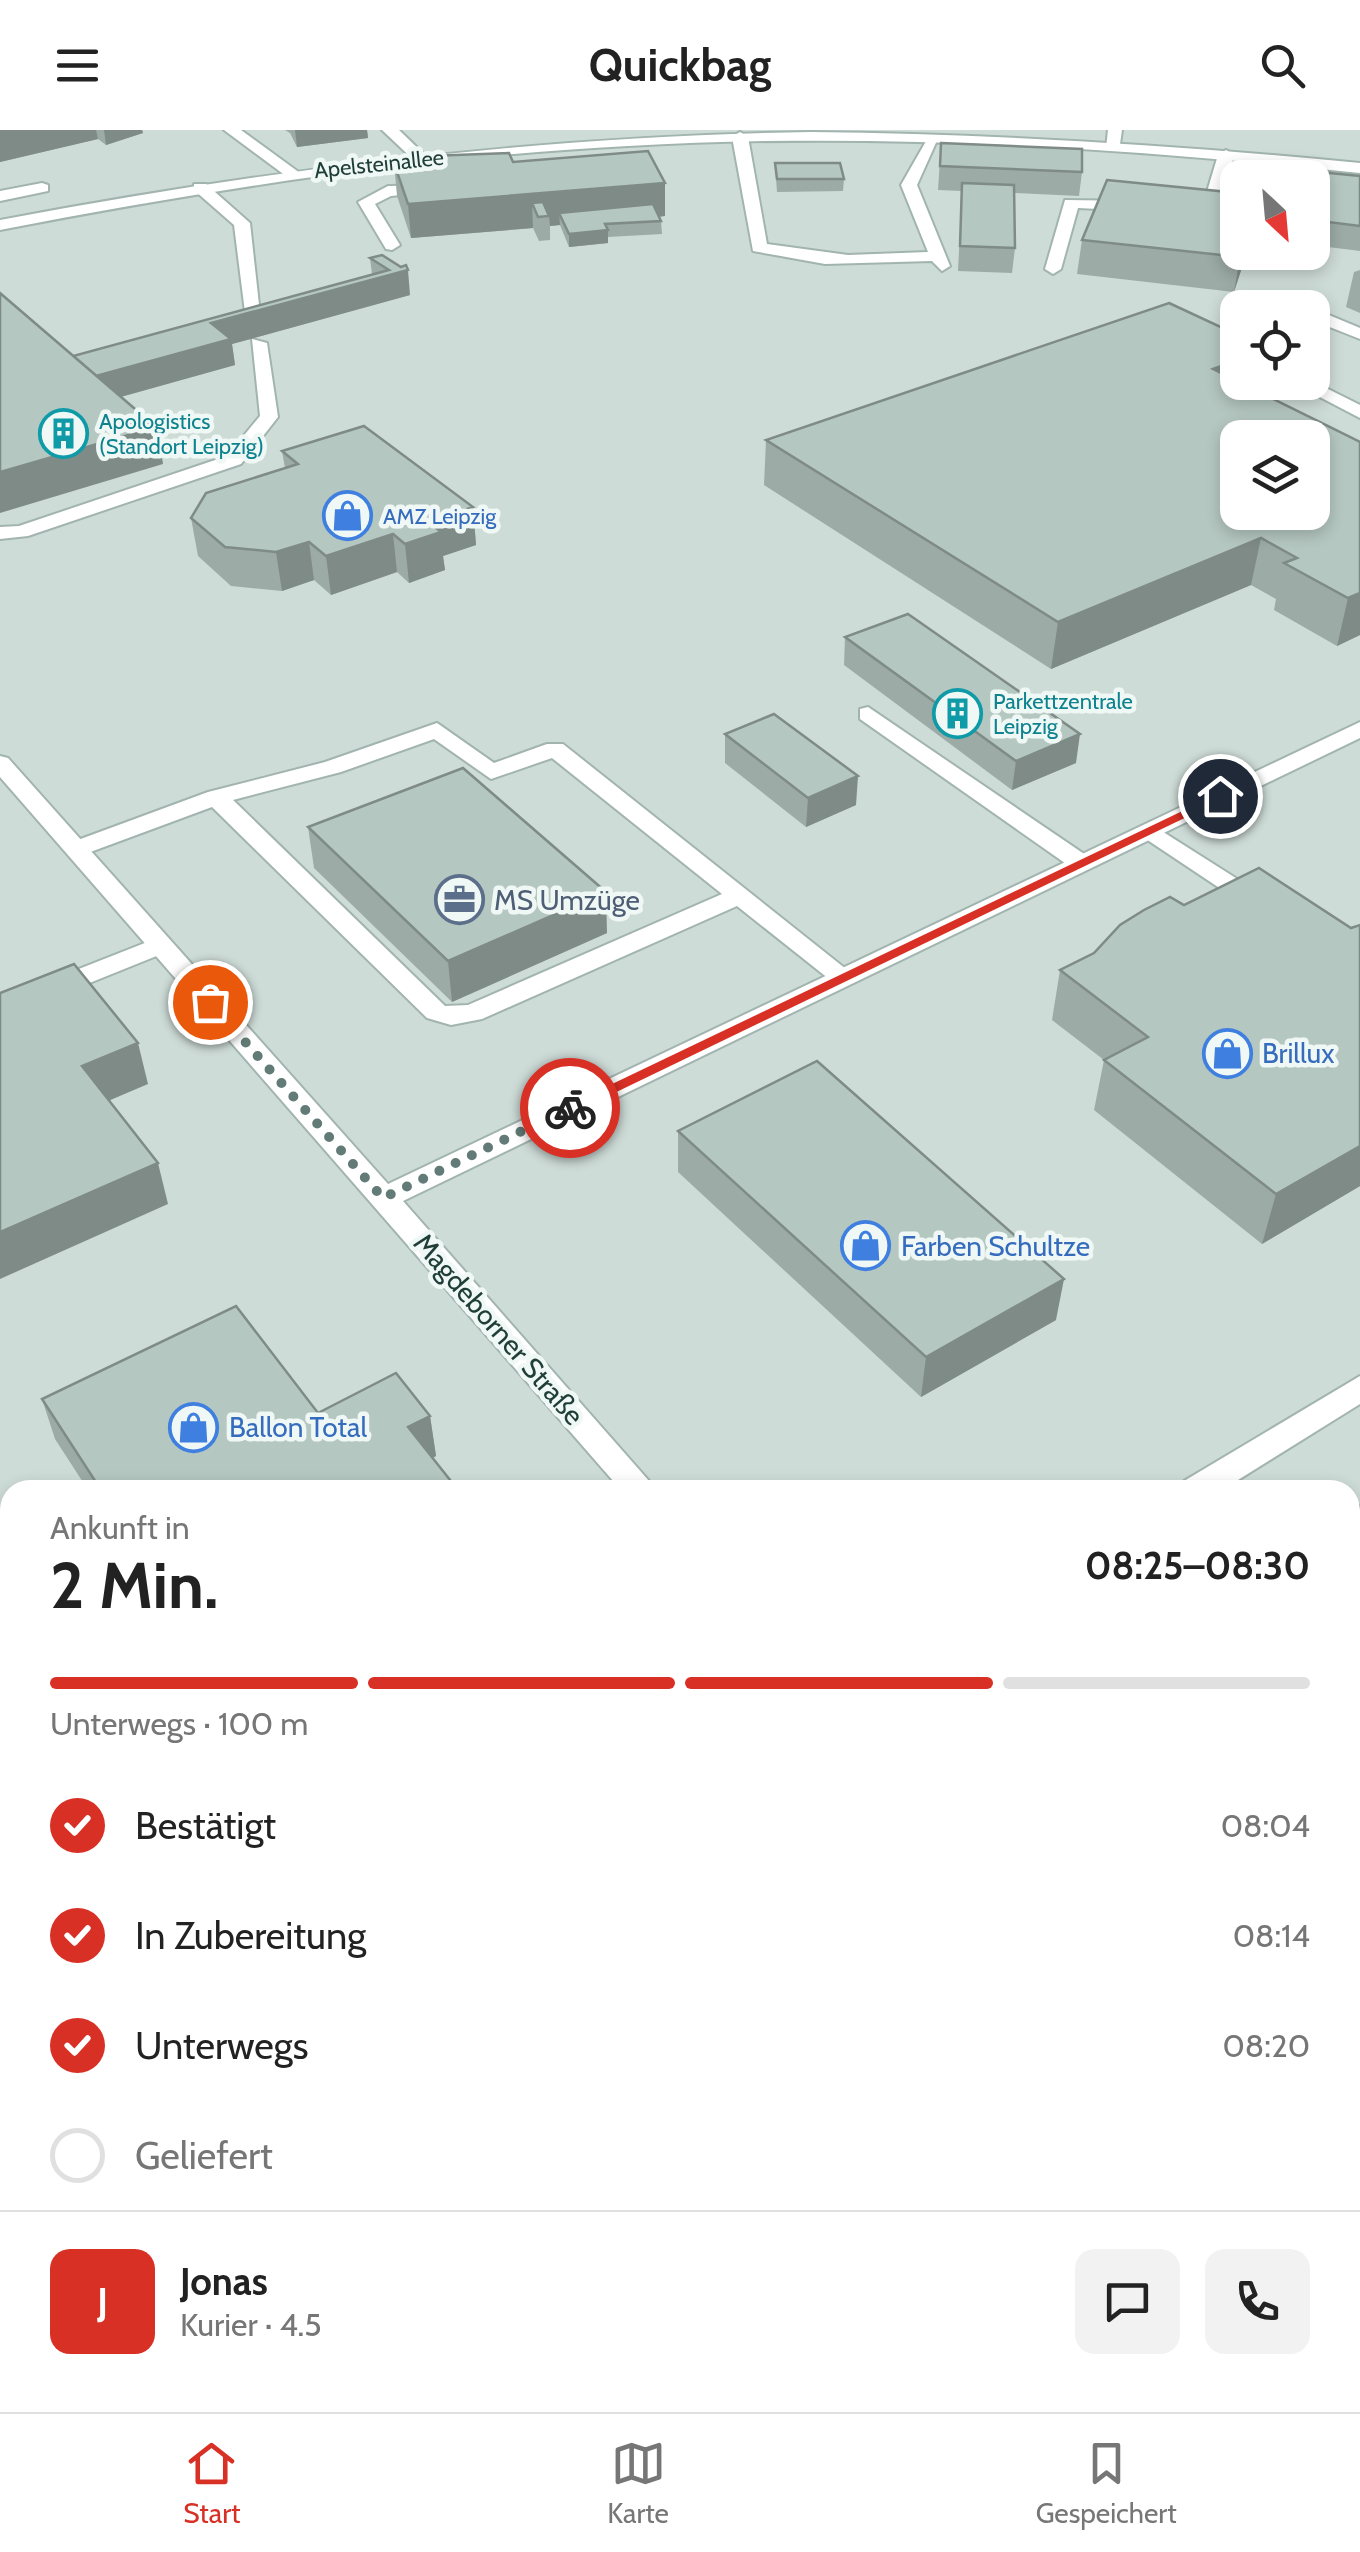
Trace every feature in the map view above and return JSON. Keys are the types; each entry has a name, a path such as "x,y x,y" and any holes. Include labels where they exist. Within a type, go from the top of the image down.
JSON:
{"street":[{"path":"231,130 292,173"},
{"path":"390,130 422,160"},
{"path":"1114,148 1116,130"},
{"name":"Apelsteinallee","path":"0,225 292,173 622,138 881,134 1226,155 1360,168"},
{"path":"740,137 759,247 783,254 940,261 909,185 934,139"},
{"path":"622,138 624,164"},
{"path":"1169,208 1209,210 1226,155"},
{"path":"392,246 366,202 388,191 462,186"},
{"path":"0,534 21,532 234,460 269,417 242,223 200,187"},
{"path":"0,196 42,188"},
{"path":"1053,270 1071,203 1150,207"},
{"path":"1330,320 1360,334"},
{"path":"1330,397 1360,412"},
{"path":"868,714 1081,863"},
{"path":"383,1198 1360,729"},
{"path":"76,849 216,797 333,766 437,730 491,772 555,749 843,977"},
{"name":"Magdeborner Straße","path":"0,764 632,1480"},
{"path":"216,797 436,1012 451,1016 473,1013 740,894"},
{"path":"1150,830 1280,918"},
{"path":"0,1010 160,945"},
{"path":"1212,1480 1360,1388"}],"shaded area":[{"path":"0,130 1360,130 1360,1480 0,1480"}],"building":[{"path":"941,143 1082,149 1082,172 940,166"},
{"path":"648,151 665,183 408,204 394,163 430,160 429,156 509,153 513,162"},
{"path":"775,163 840,163 844,179 777,179"},
{"path":"1330,173 1360,176 1360,226 1330,222"},
{"path":"1107,180 1220,191 1220,255 1082,240"},
{"path":"962,183 1014,185 1015,248 960,246"},
{"path":"543,202 549,216 538,217 532,203"},
{"path":"653,204 661,221 605,224 608,230 569,234 559,213"},
{"path":"382,255 401,267 406,265 408,270 211,323 231,339 96,376 73,356 389,270 370,258"},
{"name":"Apologistics (Standort Leipzig)","path":"0,293 156,427 0,472"},
{"path":"1169,303 1220,327 1220,366 1213,369 1220,372 1220,400 1275,400 1316,420 1220,420 1220,530 1330,530 1330,427 1360,442 1360,593 1348,598 1284,563 1297,558 1261,538 1058,622 766,440"},
{"path":"364,426 473,507 429,522 441,532 405,544 393,534 326,556 309,542 276,552 225,547 191,518 206,493 298,464 282,451"},
{"path":"908,614 1080,734 1016,761 845,637"},
{"path":"774,714 858,776 808,798 725,734"},
{"name":"MS Umzüge","path":"463,768 606,892 448,961 308,827"},
{"name":"Brillux","path":"1259,868 1351,928 1360,925 1360,1146 1276,1194 1104,1060 1148,1037 1060,970 1094,953 1120,925 1144,910 1170,897 1184,905"},
{"path":"74,964 138,1043 82,1066 158,1163 0,1232 0,993"},
{"name":"Farben Schultze","path":"817,1061 1064,1279 926,1357 678,1131"},
{"name":"Ballon Total","path":"236,1306 318,1413 396,1373 430,1416 408,1427 450,1480 95,1480 42,1399"}],"way so far":[{"path":"210,1002 383,1198 570,1108"}],"place":[{"name":"Apologistics (Standort Leipzig)","path":"64,434"},
{"name":"AMZ Leipzig","path":"348,516"},
{"name":"Parkettzentrale Leipzig","path":"958,714"},
{"name":"MS Umzüge","path":"459,900"},
{"name":"Brillux","path":"1227,1053"},
{"name":"Farben Schultze","path":"866,1246"},
{"name":"Ballon Total","path":"194,1427"}],"route":[{"path":"570,1108 1220,796"}]}
